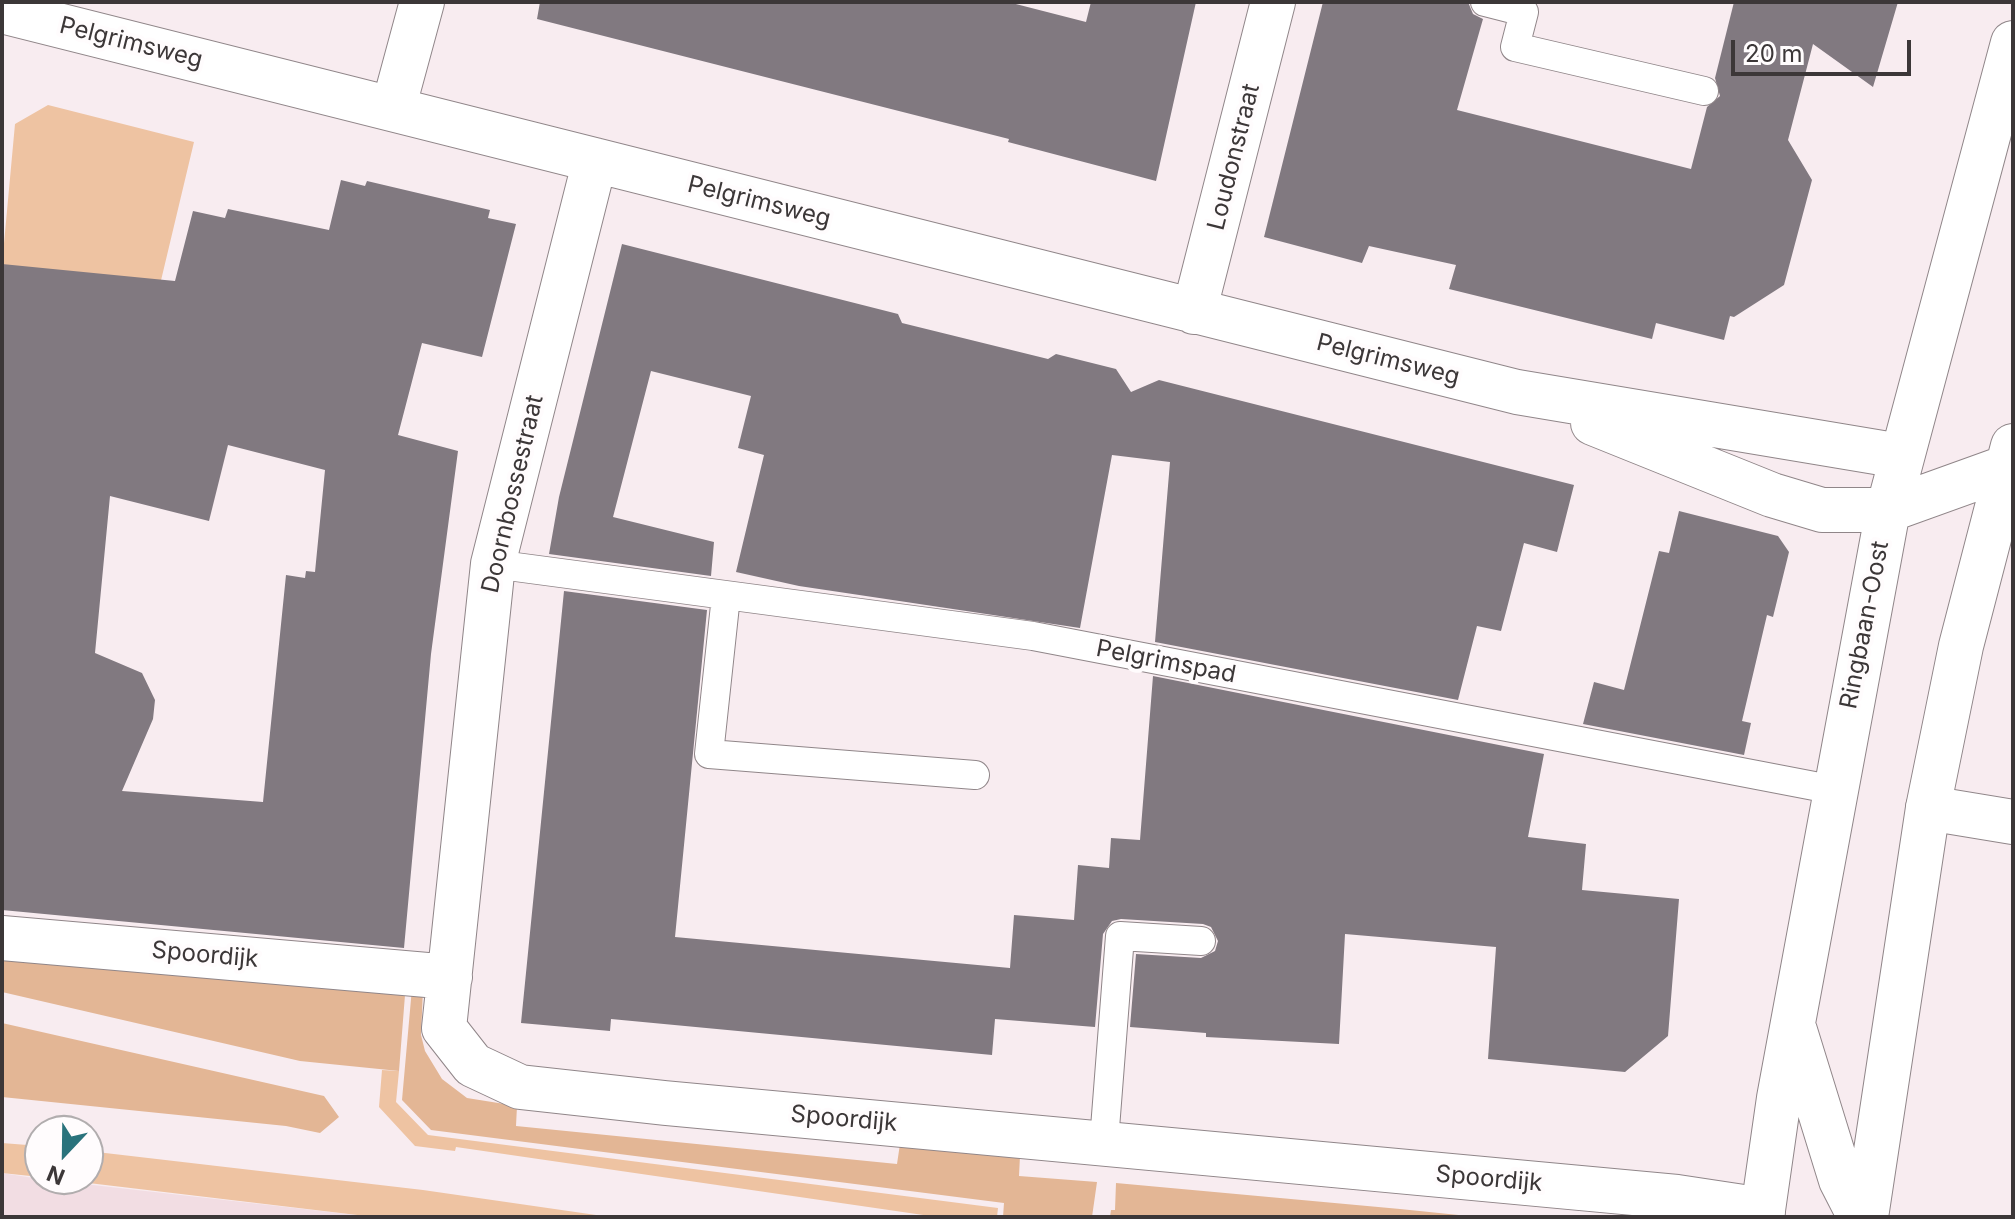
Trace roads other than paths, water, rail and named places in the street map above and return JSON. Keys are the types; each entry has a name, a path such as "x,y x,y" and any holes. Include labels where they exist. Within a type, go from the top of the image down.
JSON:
{"street":[{"path":"393,109 422,2"},
{"name":"Loudonstraat","path":"1194,312 1273,2"},
{"name":"Pelgrimsweg","path":"2,11 1517,392 1900,456 2011,459"},
{"name":"Ringbaan-Oost","path":"1762,1214 1835,790 1888,510 2013,43"},
{"name":"Doornbossestraat","path":"450,977 493,564 595,160"},
{"name":"Pelgrimsweg","path":"1517,392 1772,495 1822,510 1888,510"},
{"path":"1888,510 2011,459"},
{"path":"1863,1217 1928,808 1961,646 2011,459"},
{"path":"1928,808 2013,822"},
{"name":"Spoordijk","path":"2,938 450,977 444,1028 473,1065 520,1087 1677,1197 1762,1214"},
{"path":"1793,1025 1841,1180 1863,1217"}],"lane":[{"path":"1485,2 1524,12 1515,47 1704,91"},
{"name":"Pelgrimspad","path":"493,564 1033,636 1835,790"},
{"path":"726,596 709,754 975,775"},
{"path":"1104,1141 1120,936 1201,941"}]}
